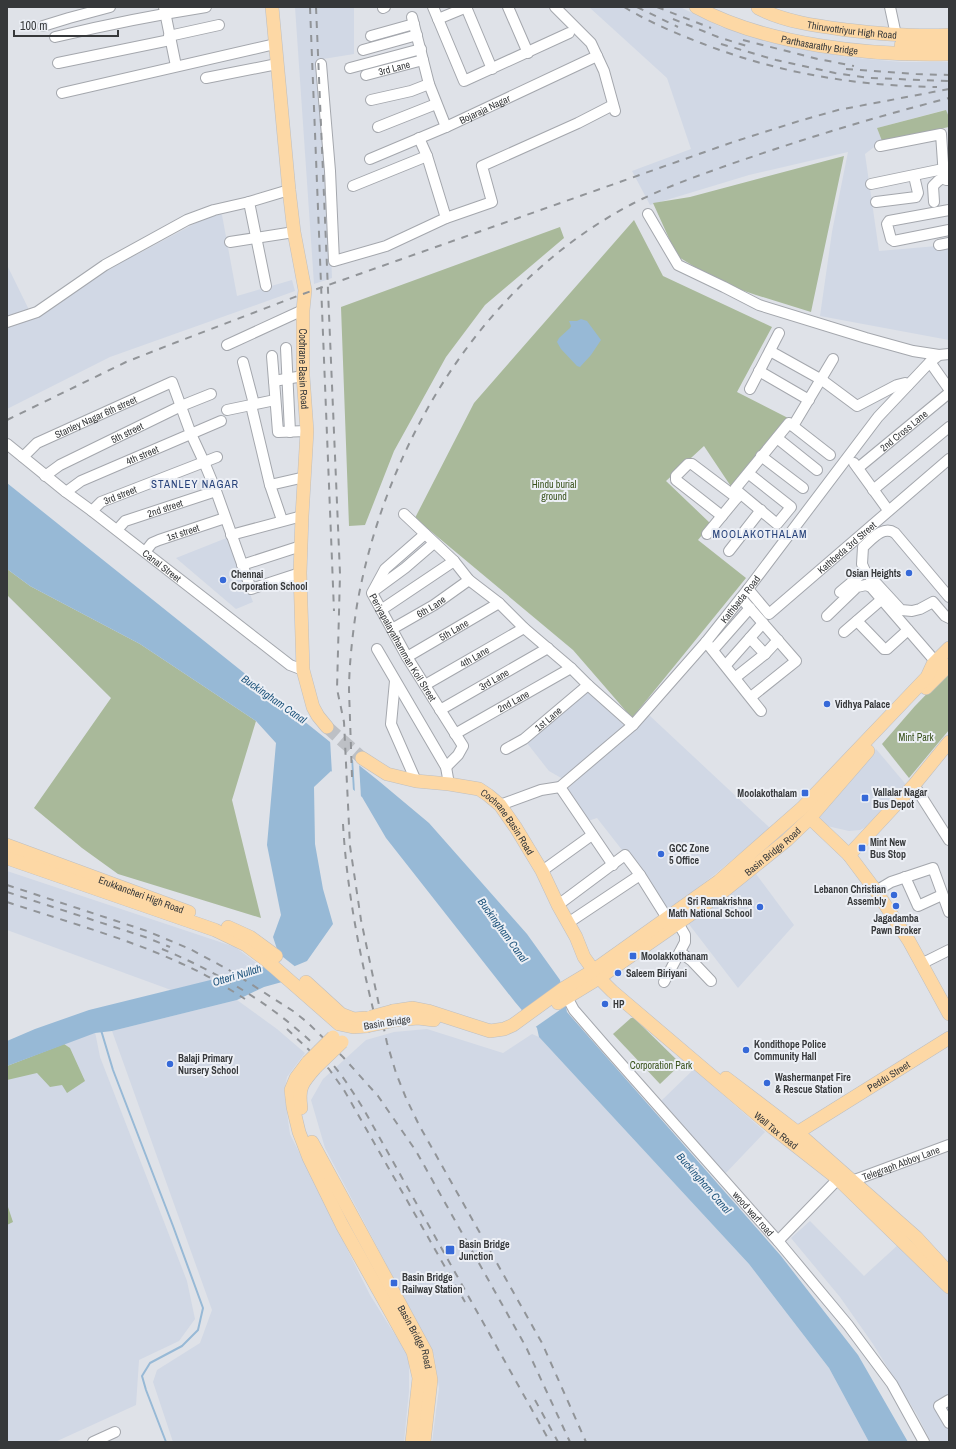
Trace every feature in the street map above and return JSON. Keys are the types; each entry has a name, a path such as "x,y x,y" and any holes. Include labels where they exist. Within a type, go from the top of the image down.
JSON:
{"main road":[{"name":"Cochrane Basin Road","path":"272,7 289,190 294,232 305,290 303,310 303,376 307,431 300,573 303,670 313,707 327,727"},
{"name":"Parthasarathy Bridge","path":"696,7 731,23 761,28 800,32 855,42 896,45 949,45"},
{"name":"Parthasarathy Bridge","path":"715,7 761,28 794,40 855,50 900,54 949,54"},
{"name":"Thiruvottriyur High Road","path":"758,7 778,16 800,22 837,28 896,34 949,35"},
{"name":"Basin Bridge Road","path":"716,890 787,840 810,818 945,663 949,648"},
{"name":"Basin Bridge Road","path":"716,890 802,808 927,677 933,664 945,663"},
{"path":"850,855 947,748"},
{"name":"Cochrane Basin Road","path":"362,758 386,774 416,781 479,789 488,794 500,805 516,828 542,871 558,905 576,937"},
{"path":"810,818 850,855 876,891 908,941 949,1014"},
{"name":"Erukkancheri High Road","path":"7,845 216,921 250,937 269,956"},
{"name":"Erukkancheri High Road","path":"7,858 215,930 269,956"},
{"path":"600,972 716,890"},
{"name":"Wall Tax Road","path":"576,937 584,958 793,1137 949,1287"},
{"name":"Basin Bridge","path":"269,956 293,977 341,1014 364,1024"},
{"name":"Basin Bridge","path":"293,977 339,1024 347,1026 364,1024 394,1016 413,1008 428,1011 490,1031 515,1028 600,972"},
{"path":"338,1040 339,1024"},
{"path":"348,1222 309,1158 298,1132 292,1107 291,1090 296,1078 338,1040 364,1024"},
{"name":"Peddu Street","path":"793,1137 949,1038"},
{"name":"Wall Tax Road","path":"793,1137 852,1181 916,1237 949,1273"},
{"name":"Basin Bridge Road","path":"348,1222 414,1352 419,1378 412,1442"},
{"name":"Basin Bridge Road","path":"348,1222 426,1352 431,1380 424,1442"}],"street":[{"path":"43,26 110,7"},
{"path":"55,37 164,10 206,7"},
{"path":"433,7 464,81 569,34"},
{"path":"438,19 466,7 492,69"},
{"path":"508,7 528,53"},
{"path":"321,64 330,171 334,261 386,246 446,218 492,202 482,166 614,108 604,70 591,43 555,7"},
{"path":"890,7 896,34"},
{"path":"164,10 176,66"},
{"path":"371,36 413,21 429,84 446,127"},
{"path":"58,63 219,25"},
{"path":"363,50 417,35"},
{"path":"62,93 275,44"},
{"path":"350,68 420,49"},
{"name":"Bojaraja Nagar","path":"370,159 446,127 597,56"},
{"name":"3rd Lane","path":"366,75 423,60"},
{"path":"206,78 277,64"},
{"path":"371,100 411,91 429,84"},
{"path":"378,127 436,104"},
{"path":"880,146 941,134 946,171 933,186 934,202"},
{"path":"419,138 427,156 446,218"},
{"path":"353,186 427,156"},
{"path":"871,184 946,171"},
{"path":"876,202 916,197 918,193 914,176"},
{"path":"7,322 38,312 105,265 187,220 214,210 249,202 289,190"},
{"path":"249,202 266,286"},
{"path":"949,210 889,221 888,224 891,239 894,240 949,230"},
{"path":"648,214 678,265 759,305 913,351 944,355"},
{"path":"230,242 294,232"},
{"path":"227,345 303,310"},
{"path":"750,389 780,333"},
{"path":"286,348 290,432"},
{"path":"770,351 822,380 857,406 897,385 905,383 908,385"},
{"name":"Kathbada Road","path":"560,787 633,725 706,642 741,598 850,456 878,417 930,362 944,355"},
{"path":"272,356 278,432 307,431"},
{"path":"707,534 737,494 748,473 761,456 791,424 809,400 833,359"},
{"path":"243,362 270,485 282,520"},
{"path":"930,362 949,389"},
{"path":"759,371 809,400"},
{"path":"274,381 303,376"},
{"name":"Stanley Nagar 6th street","path":"24,457 37,443 172,382 181,406"},
{"name":"2nd Cross Lane","path":"858,468 949,393"},
{"name":"5th street","path":"45,476 60,465 181,406 211,394"},
{"path":"228,410 275,400"},
{"path":"181,406 191,434 216,491 250,589 300,573"},
{"name":"4th street","path":"66,492 81,481 221,421"},
{"path":"791,424 830,455"},
{"path":"873,490 949,427"},
{"path":"777,438 817,470"},
{"name":"Canal Street","path":"7,444 45,476 117,530 290,666 303,670"},
{"path":"761,456 803,488"},
{"path":"850,456 888,510"},
{"name":"3rd street","path":"92,511 101,502 217,457"},
{"name":"Kathbeda 3rd Street","path":"748,589 769,614 949,459"},
{"path":"722,516 676,480 676,476 688,464 692,464 761,510 777,524 791,507 748,473"},
{"path":"270,485 305,477"},
{"name":"2nd street","path":"117,530 125,521 216,491"},
{"path":"729,551 761,510"},
{"path":"404,514 454,561 469,580 499,602 524,628 571,668 633,725"},
{"path":"231,535 282,520 302,516"},
{"name":"1st street","path":"145,552 152,543 159,540 225,518"},
{"path":"890,530 895,533 947,594 920,610 912,612 901,610 865,571 862,564 863,547 883,531 890,530"},
{"name":"Periyapalayathamman Koil Street","path":"425,534 385,569 372,593 407,657 463,746 458,755 446,767"},
{"path":"372,593 405,568 434,543"},
{"path":"242,565 301,546"},
{"path":"381,610 454,561"},
{"path":"840,592 865,571"},
{"name":"6th Lane","path":"392,629 434,605 469,580"},
{"path":"827,616 857,587 866,585 870,587 908,630 945,663"},
{"path":"741,598 796,661 751,697"},
{"path":"844,632 881,600"},
{"name":"5th Lane","path":"407,657 499,602"},
{"path":"933,602 945,616 949,618"},
{"path":"713,650 750,608"},
{"path":"857,621 884,649 887,649 908,630"},
{"path":"726,665 763,623"},
{"name":"4th Lane","path":"425,685 524,628"},
{"path":"750,638 764,654"},
{"path":"736,677 764,654 778,640"},
{"path":"706,642 736,677 761,711"},
{"name":"3rd Lane","path":"440,710 548,648"},
{"path":"377,649 446,767 449,784"},
{"name":"2nd Lane","path":"455,734 571,668"},
{"path":"395,681 391,724 416,781"},
{"name":"1st Lane","path":"506,749 524,739 588,685"},
{"path":"914,785 949,840"},
{"path":"500,805 541,790 560,787 613,865"},
{"path":"542,871 592,834"},
{"path":"558,905 625,855 672,921 685,934 685,942 664,982"},
{"path":"876,891 890,882 933,868 949,912"},
{"path":"568,923 640,875"},
{"path":"905,877 918,906 942,895"},
{"path":"921,964 949,950"},
{"path":"680,952 692,961 711,981"},
{"name":"wood warf road","path":"566,994 574,1010 778,1242 848,1325 892,1384 924,1442"},
{"name":"Telegraph Abboy Lane","path":"852,1181 949,1145"},
{"path":"778,1242 838,1180"},
{"path":"949,1400 940,1406 949,1422"},
{"path":"93,1442 115,1432"}],"shaded area":[{"path":"295,7 354,7 354,54 323,59 332,278 314,284"},
{"path":"589,7 680,7 721,27 784,44 846,57 901,62 949,62 949,117 945,110 877,128 882,141 865,154 879,251 949,245 949,340 820,316 832,232 848,152 749,175 650,205 632,171 691,149 667,78"},
{"path":"218,212 222,215 237,296 292,280 295,291 110,357 7,409 7,265 33,318 111,265 138,254"},
{"name":"Chennai Corporation School","path":"229,537 253,602 236,609 176,558"},
{"path":"588,691 626,727 563,779 549,771 527,743"},
{"path":"649,715 770,828 669,910 597,818 585,822 566,790"},
{"name":"Vallalar Nagar Bus Depot","path":"876,749 908,787 870,825 860,830 849,831 827,826 818,818 819,814"},
{"path":"7,871 235,947 262,967 249,972 171,990 7,930"},
{"path":"756,874 794,925 738,988 688,923"},
{"path":"237,1000 277,1029 305,1053 287,1077 284,1092 290,1134 370,1295 409,1357 409,1391 404,1442 173,1442 153,1382 157,1370 200,1343 212,1310 112,1031"},
{"path":"427,1029 503,1053 532,1034 539,1037 749,1264 829,1368 869,1442 432,1442 439,1388 434,1355 325,1148 311,1100 323,1079 366,1040 394,1032"},
{"path":"95,1032 100,1057 187,1281 195,1319 179,1341 139,1360 136,1405 55,1442 7,1442 7,1066"},
{"path":"694,1069 765,1132 723,1176 661,1101"},
{"path":"810,1221 864,1276 898,1245 930,1271 949,1295 949,1442 931,1442 916,1413 873,1344 840,1297 791,1238"}],"green space":[{"path":"946,110 949,117 949,127 882,141 877,128"},
{"path":"844,156 811,312 721,283 677,256 653,203 690,197"},
{"name":"Hindu burial ground","path":"634,220 663,276 772,327 737,392 788,418 732,488 704,446 666,481 711,524 698,540 746,578 632,718 573,650 415,518 474,403"},
{"path":"560,227 564,238 485,305 446,357 394,451 365,525 349,526 341,307"},
{"path":"7,569 30,586 140,644 256,721 232,800 261,918 118,874 82,848 34,808 111,698 7,595"},
{"name":"Mint Park","path":"949,671 949,730 909,778 882,744 915,706"},
{"name":"Corporation Park","path":"631,1018 634,1018 681,1064 660,1084 613,1034"},
{"path":"64,1044 70,1048 85,1081 67,1093 62,1085 50,1087 37,1073 7,1080 7,1066"},
{"path":"7,1204 13,1222 7,1225"}],"water":[{"path":"581,319 587,321 601,340 591,355 580,367 577,366 561,349 557,342 559,338 570,328 571,326 569,321 577,321"},
{"path":"7,483 429,823 527,934 560,980 567,1012 781,1256 858,1355 908,1442 869,1442 829,1368 749,1264 539,1037 537,1028 386,838 362,797 331,771 314,787 315,844 323,889 333,924 307,961 295,966 282,982 264,987 237,1000 112,1031 95,1033 7,1066 7,1041 35,1029 89,1010 263,967 277,949 273,937 281,915 267,845 276,743 256,721 140,644 30,586 7,569"}],"pier":[{"path":"330,739 351,755 353,791 344,784 344,782 341,782 332,774"},
{"path":"353,758 359,763 361,798 355,793"},
{"path":"274,950 297,968 284,983 262,966"},
{"path":"563,982 567,1005 534,1028 521,1012"}],"waterway":[{"path":"101,1030 113,1070 203,1308 198,1330 182,1346 150,1363 142,1376 166,1442"}],"tunnel":[{"path":"327,727 362,758"}],"railway":[{"path":"310,7 334,611"},
{"path":"316,7 340,574 337,689 344,722 350,846 361,920 387,1043 396,1073 406,1098 419,1125 542,1343 586,1442"},
{"path":"624,7 652,22 701,43 788,70 847,81 937,87"},
{"path":"637,7 678,27"},
{"path":"657,7 711,28"},
{"path":"673,19 718,37 750,47"},
{"path":"743,40 818,59 854,66"},
{"path":"721,44 776,60 835,73 869,78 949,81"},
{"path":"846,69 949,75"},
{"path":"7,420 126,362 177,342 300,295 733,142 838,110 949,89"},
{"path":"352,777 349,690 350,659 357,605 371,544 391,485 417,427 450,373 487,322 530,277 579,237 644,198 668,187 785,146 866,121 949,98"},
{"path":"343,824 351,902 366,979 378,1029"},
{"path":"7,885 147,931 190,949 229,970 293,1011 307,1022 343,1057 378,1096 416,1151 526,1347 570,1442"},
{"path":"7,892 145,937 170,947"},
{"path":"7,902 115,937 157,953 204,974 245,999"},
{"path":"162,949 209,971 255,998 277,1013 317,1047 338,1071 363,1108 550,1442"},
{"path":"287,1029 329,1069 344,1090 465,1302"},
{"path":"535,1400 558,1442"}],"place":[{"name":"Osian Heights","path":"909,573"},
{"name":"Chennai Corporation School","path":"223,580"},
{"name":"Vidhya Palace","path":"827,704"},
{"name":"Moolakothalam","path":"805,793"},
{"name":"Vallalar Nagar Bus Depot","path":"865,798"},
{"name":"Mint New Bus Stop","path":"862,848"},
{"name":"GCC Zone 5 Office","path":"661,854"},
{"name":"Lebanon Christian Assembly","path":"894,895"},
{"name":"Jagadamba Pawn Broker","path":"896,906"},
{"name":"Sri Ramakrishna Math National School","path":"760,907"},
{"name":"Moolakkothanam","path":"633,956"},
{"name":"Saleem Biriyani","path":"618,973"},
{"name":"HP","path":"605,1004"},
{"name":"Kondithope Police Community Hall","path":"746,1050"},
{"name":"Balaji Primary Nursery School","path":"170,1064"},
{"name":"Washermanpet Fire & Rescue Station","path":"767,1083"},
{"name":"Basin Bridge Junction","path":"450,1250"},
{"name":"Basin Bridge Railway Station","path":"394,1283"}],"district":[{"name":"STANLEY NAGAR","path":"195,484"},
{"name":"MOOLAKOTHALAM","path":"760,534"}],"water label":[{"name":"Buckingham Canal","path":"274,699"},
{"name":"Buckingham Canal","path":"503,930"},
{"name":"Otteri Nullah","path":"237,975"},
{"name":"Buckingham Canal","path":"704,1183"}]}
